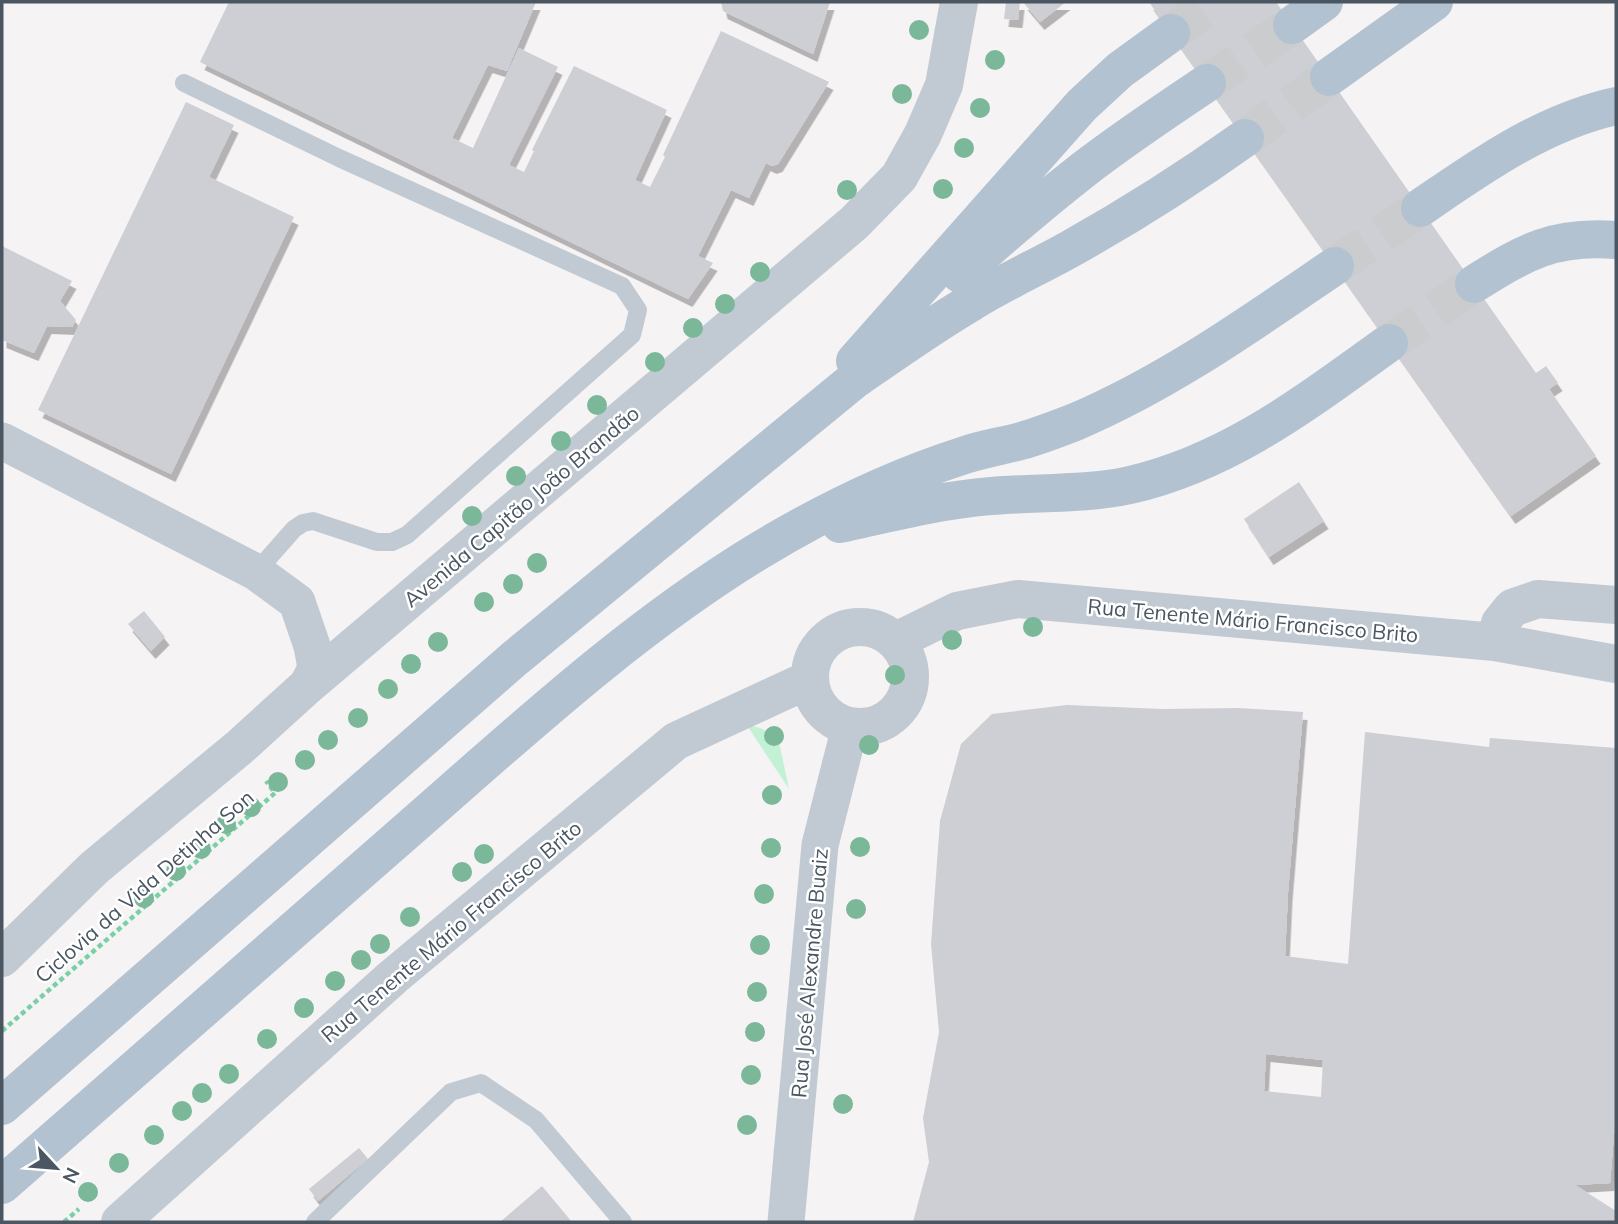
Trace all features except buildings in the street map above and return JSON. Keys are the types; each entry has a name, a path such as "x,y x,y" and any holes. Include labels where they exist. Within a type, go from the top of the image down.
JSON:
{"main road":[{"path":"1292,25 1324,2"},
{"path":"1329,77 1434,2"},
{"path":"787,435 1082,105 1120,70 1171,33"},
{"path":"787,435 891,336 1041,204 1145,124 1207,83"},
{"path":"1420,208 1508,149 1557,125 1616,106"},
{"path":"2,1106 514,659 853,381 973,301 1070,250 1193,176 1245,138"},
{"path":"1474,284 1531,251 1558,242 1616,240"},
{"path":"2,1185 552,703 705,584 818,518 911,475 1071,424 1161,381 1335,266"},
{"path":"761,550 840,524 920,506 989,496 1094,490 1129,485 1168,473 1250,438 1292,412 1389,343"}],"street":[{"name":"Avenida Capitão João Brandão","path":"2,958 94,868 241,746 307,686 854,223 899,177 923,134 944,85 959,2"},
{"path":"2,442 256,572 297,602 312,646 316,668 307,686"},
{"path":"1495,642 1500,623 1512,608 1538,598 1616,605"},
{"name":"Rua Tenente Mário Francisco Brito","path":"896,642 957,611 1018,599 1495,642 1616,664"},
{"path":"865,627 882,632 896,642 905,654 910,669 910,686 895,714 866,728 850,727 834,721 821,710 813,695 810,679 812,662 820,647 832,635 848,628 865,627"},
{"name":"Rua Tenente Mário Francisco Brito","path":"120,1222 393,977 676,741 810,679"},
{"name":"Rua José Alexandre Buaiz","path":"786,1222 820,845 850,727"}],"lane":[{"path":"184,83 339,158 622,286 638,310 632,335 407,535 392,542 377,542 313,521 303,523 294,529 256,572"},
{"path":"315,1222 451,1092 481,1083 536,1120 623,1222"}],"path":[{"name":"Ciclovia da Vida Detinha Son","path":"2,1031 275,793"}],"green space":[{"path":"746,724 763,729 779,742 789,789"}],"tunnel":[{"path":"1171,33 1215,2"},
{"path":"1207,83 1292,25"},
{"path":"1245,138 1329,77"},
{"path":"1335,266 1420,208"},
{"path":"1389,343 1474,284"}]}
